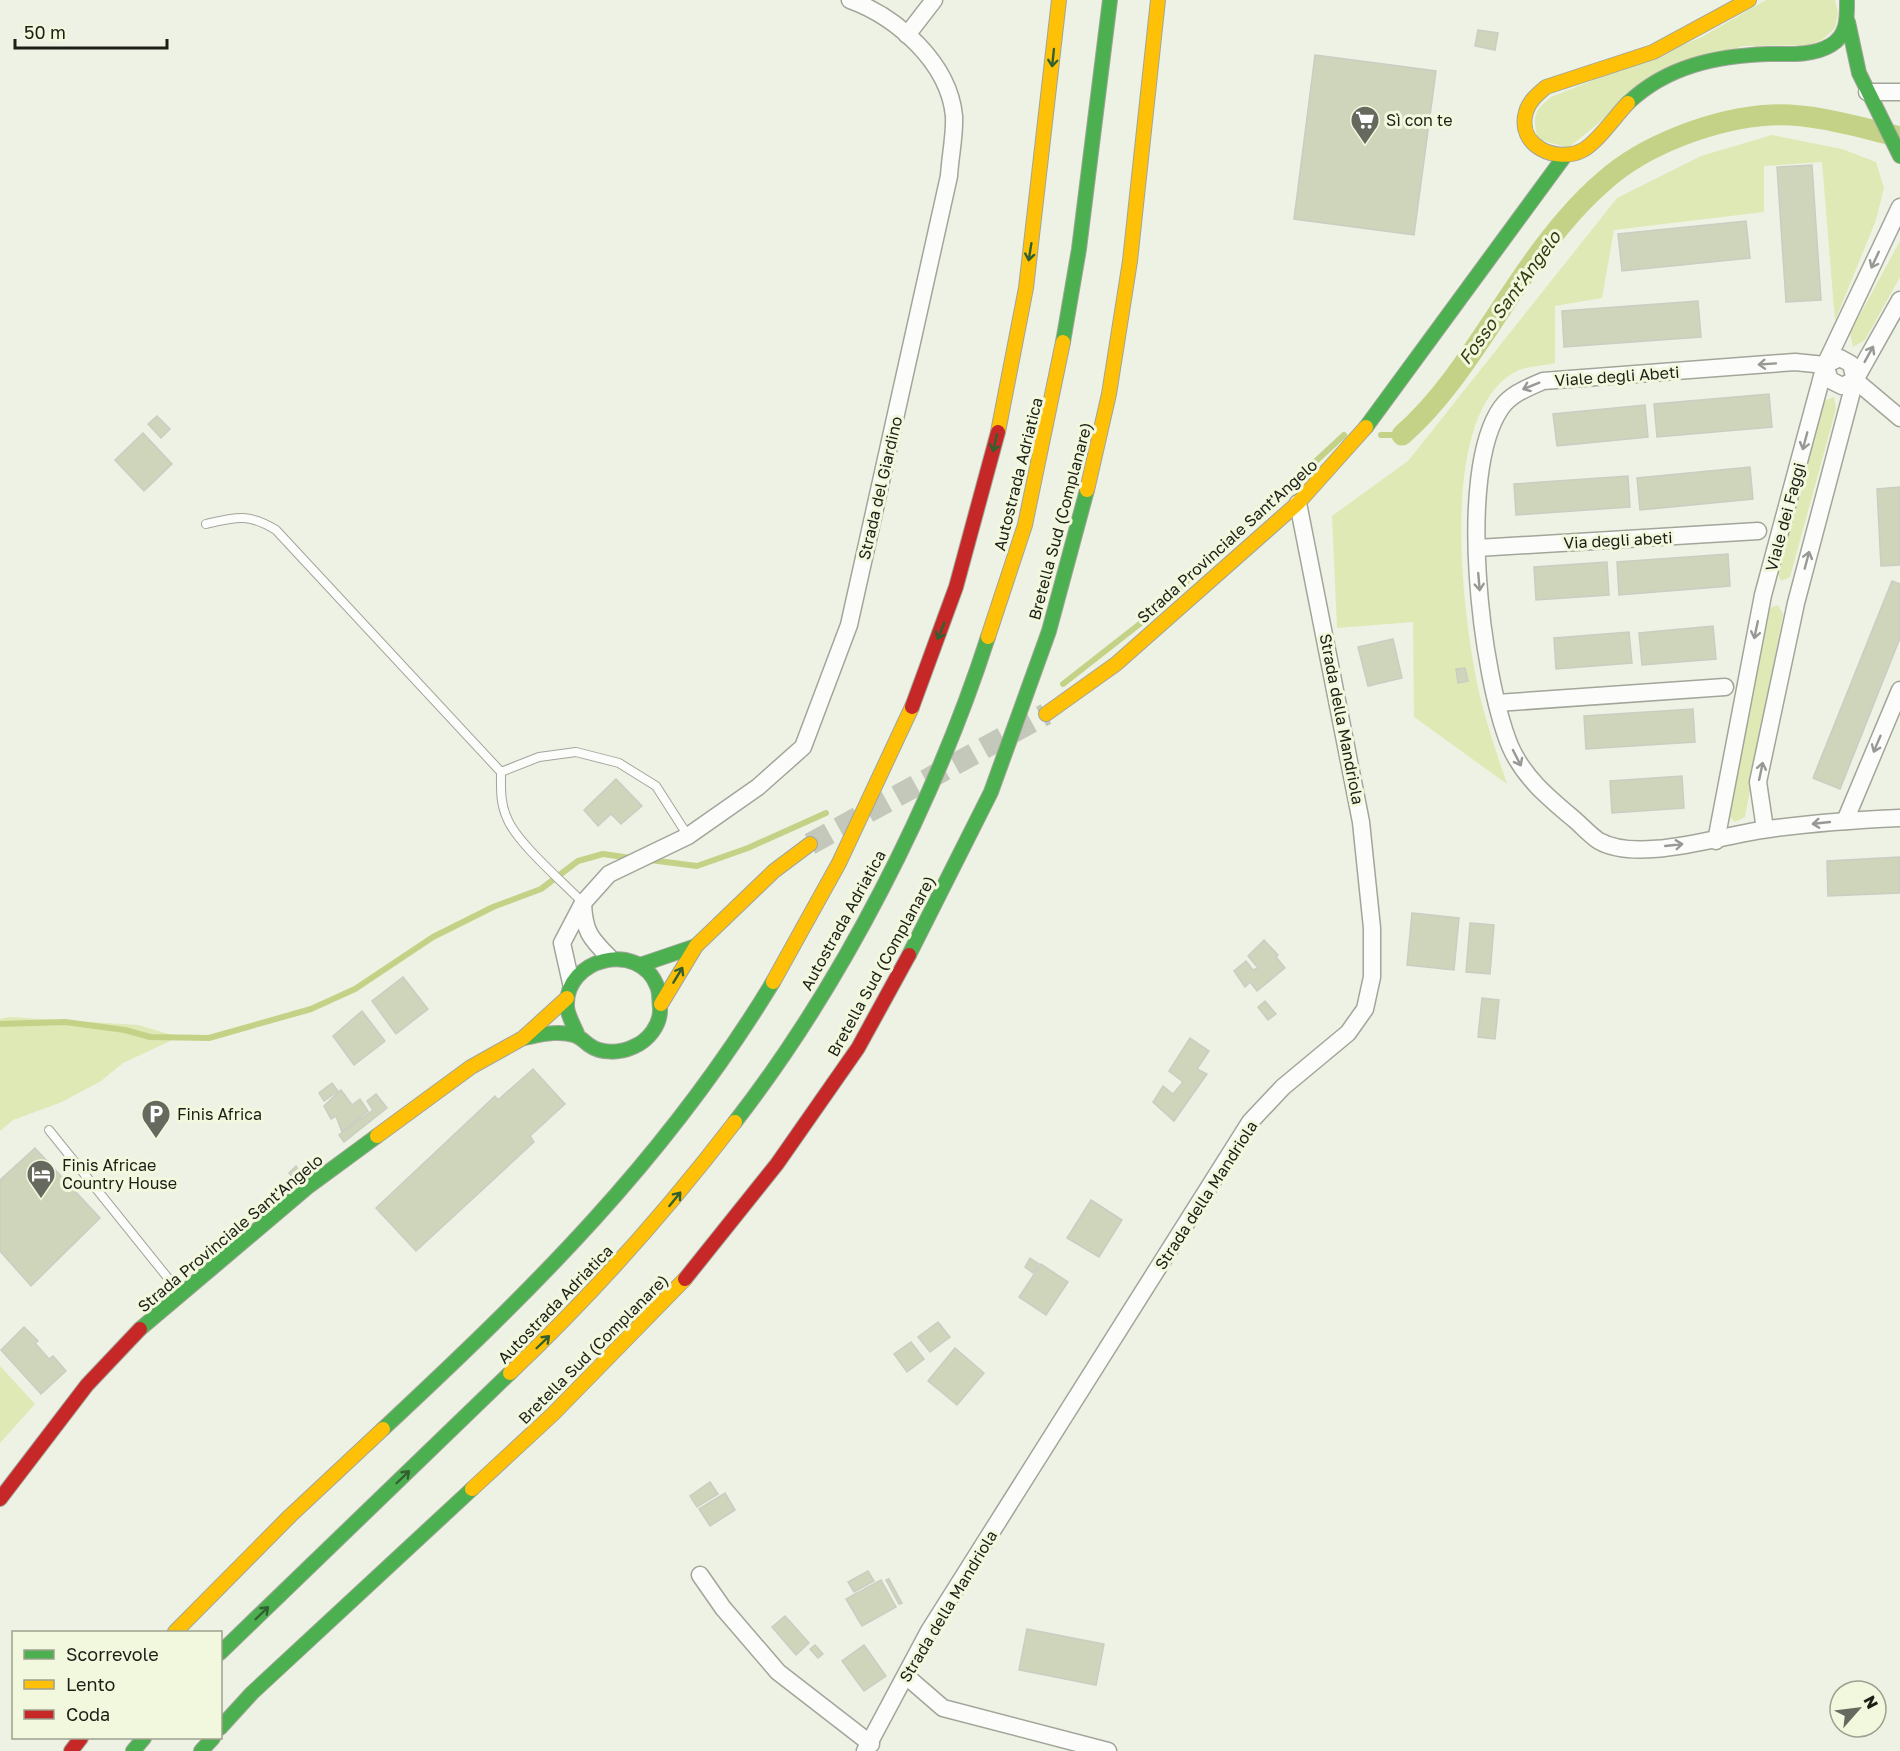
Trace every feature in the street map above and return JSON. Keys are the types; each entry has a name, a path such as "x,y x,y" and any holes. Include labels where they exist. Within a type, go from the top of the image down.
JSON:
{"main road":[{"name":"Autostrada Adriatica","path":"176,1631 535,1285 641,1169 733,1048 799,940 885,773 947,616 979,512 1010,379 1031,246 1059,0"},
{"name":"Autostrada Adriatica","path":"222,1651 568,1318 658,1218 769,1078 839,967 920,814 976,675 1025,525 1056,386 1079,249 1110,0"},
{"name":"Bretella Sud (Complanare)","path":"222,1726 252,1693 553,1414 680,1285 777,1164 858,1048 932,913 991,792 1049,631 1082,512 1109,394 1130,261 1158,0"},
{"path":"1535,195 1537,170 1535,146 1525,128 1525,119 1526,109 1537,93 1546,87 1653,52 1749,0"},
{"path":"1847,0 1848,22 1859,73 1898,152"},
{"path":"1822,51 1843,34 1848,22"},
{"path":"1535,146 1553,157 1564,157 1585,149 1638,94 1665,75 1712,60 1822,51 1838,56 1859,73"},
{"name":"Strada Provinciale Sant'Angelo","path":"1046,714 1116,664 1298,503 1341,458 1379,411 1564,157"},
{"name":"Strada Provinciale Sant'Angelo","path":"523,1038 550,1033 578,1035 589,1045 616,1052 630,1049 643,1042 653,1031 659,1019 661,1004 696,946 774,870 810,844"},
{"name":"Strada Provinciale Sant'Angelo","path":"640,965 696,946"},
{"path":"609,957 625,958 640,965 655,982 661,1004"},
{"name":"Strada Provinciale Sant'Angelo","path":"0,1499 44,1438 87,1385 138,1331 319,1179 471,1068 523,1038 569,990 581,970 594,961 609,957"},
{"path":"569,990 567,1011 578,1035"},
{"path":"133,1751 142,1739"},
{"path":"201,1751 211,1739"}],"street":[{"name":"Strada del Giardino","path":"569,990 562,943 583,903 609,874 688,836 758,787 803,747 849,625 949,176 954,116 945,83 907,35 896,24 850,0"},
{"path":"907,35 934,0"},
{"path":"1868,92 1900,92"},
{"name":"Viale dei Faggi","path":"1716,841 1764,595 1825,365 1900,207"},
{"name":"Viale dei Faggi","path":"1765,829 1758,782 1796,603 1855,380 1900,300"},
{"name":"Viale degli Abeti","path":"1497,703 1486,642 1477,548 1479,483 1489,433 1502,407 1520,390 1543,381 1795,362 1825,365"},
{"path":"1825,365 1830,380 1842,386 1855,380 1900,418"},
{"name":"Strada della Mandriola","path":"868,1747 929,1631 1250,1122 1283,1086 1348,1033 1365,1009 1372,977 1372,928 1361,822 1298,503"},
{"name":"Via degli abeti","path":"1477,548 1758,531"},
{"path":"1725,687 1497,703 1510,746 1522,769 1536,787 1599,841 1626,850 1716,841 1765,829 1900,818"},
{"path":"1845,821 1900,690"},
{"path":"583,903 583,925 593,941 609,957"},
{"path":"700,1575 723,1608 778,1672 868,1747"},
{"path":"906,1676 943,1708 1108,1751"}],"lane":[{"path":"206,524 239,516 259,519 276,530 501,772 500,796 507,820 525,843 583,903"},
{"path":"501,772 539,757 576,752 619,763 656,786 688,836"},
{"path":"49,1130 180,1294"}],"green space":[{"path":"1766,0 1835,0 1838,13 1835,28 1822,40 1809,45 1742,46 1616,109 1568,148 1538,139 1535,125 1536,115 1541,106 1551,97 1700,38"},
{"path":"1772,135 1842,149 1876,162 1884,188 1876,220 1835,321 1822,162 1764,166 1764,212 1614,230 1602,298 1555,306 1555,363 1529,367 1515,372 1490,395 1474,430 1465,473 1461,521 1467,617 1482,704 1507,784 1414,717 1413,622 1337,628 1332,516 1408,461 1617,198 1701,156"},
{"path":"1900,241 1900,277 1865,340 1853,347 1850,333"},
{"path":"1834,397 1836,409 1790,577 1781,581 1776,570 1824,401"},
{"path":"1778,605 1783,614 1745,817 1735,822 1728,815 1770,608"},
{"path":"9,1017 138,1025 179,1037 123,1063 101,1081 62,1102 13,1120 0,1131 0,1019"},
{"path":"0,1366 35,1404 0,1443"}],"building":[{"path":"1478,30 1498,33 1495,50 1475,46"},
{"name":"Sì con te","path":"1315,55 1436,71 1414,235 1294,219"},
{"path":"1812,165 1821,300 1786,302 1777,167"},
{"path":"1746,221 1750,258 1622,271 1618,234"},
{"path":"1698,301 1701,337 1564,347 1562,311"},
{"path":"1769,394 1772,427 1657,437 1654,404"},
{"path":"1645,405 1648,437 1557,446 1553,414"},
{"path":"157,416 170,429 161,438 148,424"},
{"path":"143,433 172,464 144,491 115,460"},
{"path":"1750,467 1753,499 1640,510 1637,478"},
{"path":"1628,476 1630,507 1516,515 1514,484"},
{"path":"1900,487 1900,565 1881,566 1877,489"},
{"path":"1728,554 1730,586 1619,595 1617,562"},
{"path":"1607,562 1609,595 1536,600 1534,567"},
{"path":"1892,581 1900,584 1900,638 1840,789 1813,778"},
{"path":"1713,626 1716,659 1642,665 1639,633"},
{"path":"1629,632 1632,663 1556,669 1554,638"},
{"path":"1393,639 1402,678 1368,686 1358,647"},
{"path":"1465,668 1468,681 1458,683 1456,669"},
{"path":"1693,709 1695,742 1586,749 1584,716"},
{"path":"1682,776 1684,808 1612,813 1610,781"},
{"path":"616,779 642,806 621,824 611,814 598,826 584,810"},
{"path":"1900,857 1900,893 1828,896 1827,861"},
{"path":"1412,913 1459,918 1454,970 1407,965"},
{"path":"1470,923 1494,925 1490,974 1466,972"},
{"path":"1264,940 1278,955 1276,957 1285,968 1257,991 1250,982 1245,987 1234,971 1246,961 1253,970 1258,968 1248,956"},
{"path":"403,977 428,1009 396,1034 372,1001"},
{"path":"1482,998 1499,1000 1495,1039 1478,1037"},
{"path":"1265,1001 1276,1014 1268,1020 1258,1007"},
{"path":"362,1011 385,1041 354,1065 333,1036"},
{"path":"1190,1038 1209,1051 1197,1069 1207,1074 1174,1121 1153,1102 1163,1086 1173,1094 1183,1082 1169,1071"},
{"path":"533,1069 565,1104 530,1136 534,1142 416,1251 376,1208 495,1096 498,1100"},
{"path":"332,1083 338,1091 324,1101 319,1093"},
{"path":"341,1090 352,1105 360,1099 368,1111 342,1132 336,1116 331,1119 324,1106"},
{"path":"376,1094 387,1108 344,1142 339,1135 373,1110 367,1101"},
{"name":"Finis Africae Country House","path":"35,1148 100,1218 31,1286 0,1251 0,1180"},
{"path":"296,1166 303,1177 296,1181 289,1173"},
{"path":"1091,1200 1122,1220 1099,1257 1067,1238"},
{"path":"1030,1258 1039,1264 1033,1273 1025,1267"},
{"path":"1041,1264 1068,1282 1046,1315 1019,1297"},
{"path":"938,1322 950,1337 930,1352 918,1337"},
{"path":"24,1327 38,1341 35,1343 49,1359 53,1356 66,1371 41,1394 1,1350"},
{"path":"911,1342 924,1359 907,1372 894,1354"},
{"path":"955,1348 984,1373 957,1405 928,1381"},
{"path":"710,1482 718,1494 697,1507 690,1496"},
{"path":"725,1493 735,1510 710,1526 699,1509"},
{"path":"868,1571 874,1581 854,1592 848,1582"},
{"path":"889,1579 902,1603 899,1604 886,1580"},
{"path":"881,1580 896,1607 862,1626 846,1599"},
{"path":"785,1616 809,1643 796,1655 772,1627"},
{"path":"1027,1629 1104,1644 1096,1685 1019,1670"},
{"path":"815,1645 823,1654 818,1658 810,1649"},
{"path":"864,1645 886,1676 864,1691 842,1661"}],"waterway":[{"name":"Fosso Sant'Angelo","path":"1402,435 1449,385 1535,259 1567,218 1604,181 1640,156 1682,135 1705,127 1727,121 1771,115 1820,118 1900,137"},
{"path":"1063,684 1146,619 1344,435"},
{"path":"1381,435 1402,435"},
{"path":"650,860 697,866 748,848 826,813"},
{"path":"0,1024 65,1022 125,1030 150,1037 209,1038 311,1009 355,989 433,937 493,907 541,889 578,861 603,854 631,858"}],"tunnel":[{"path":"810,844 1046,714"}],"traffic: fast":[{"path":"1063,342 1079,249 1110,0"},
{"path":"1628,103 1659,80 1693,65 1730,57 1800,54 1824,49 1837,41 1844,31 1847,0"},
{"path":"1848,22 1859,73 1900,156"},
{"path":"1366,427 1564,157"},
{"path":"909,955 991,792 1049,631 1087,490"},
{"path":"735,1122 812,1011 848,952 881,890 941,764 988,637"},
{"path":"640,965 696,946"},
{"path":"524,1038 562,1033 578,1037 599,1050 611,1052 639,1044 652,1032 660,1014 658,988 648,972 635,963 620,959 590,966 578,976 570,989 567,1006 578,1036"},
{"path":"383,1429 544,1273 642,1164 688,1107 732,1046 773,982"},
{"path":"140,1329 309,1186 377,1136"},
{"path":"222,1651 510,1373"},
{"path":"222,1726 252,1693 472,1489"},
{"path":"133,1751 143,1739"},
{"path":"201,1751 212,1739"}],"traffic: slow":[{"path":"998,432 1026,288 1059,0"},
{"path":"1087,490 1109,394 1130,261 1158,0"},
{"path":"1628,103 1595,141 1573,154 1562,155 1541,149 1527,134 1525,124 1527,108 1546,87 1653,52 1749,0"},
{"path":"988,637 1025,525 1063,342"},
{"path":"1046,714 1116,664 1298,503 1366,427"},
{"path":"773,982 839,863 912,707"},
{"path":"661,1004 696,946 774,871 810,844"},
{"path":"377,1136 471,1067 523,1038 567,998"},
{"path":"510,1373 570,1314 627,1252 735,1122"},
{"path":"472,1489 553,1414 685,1279"},
{"path":"176,1631 290,1516 383,1429"}],"traffic: jam":[{"path":"912,707 956,587 998,432"},
{"path":"685,1279 777,1164 858,1048 909,955"},
{"path":"0,1499 87,1385 140,1329"},
{"path":"71,1751 80,1739"}],"place":[{"name":"Sì con te","path":"1365,146"},
{"name":"Finis Africa","path":"156,1140"},
{"name":"Finis Africae Country House","path":"41,1200"}]}
